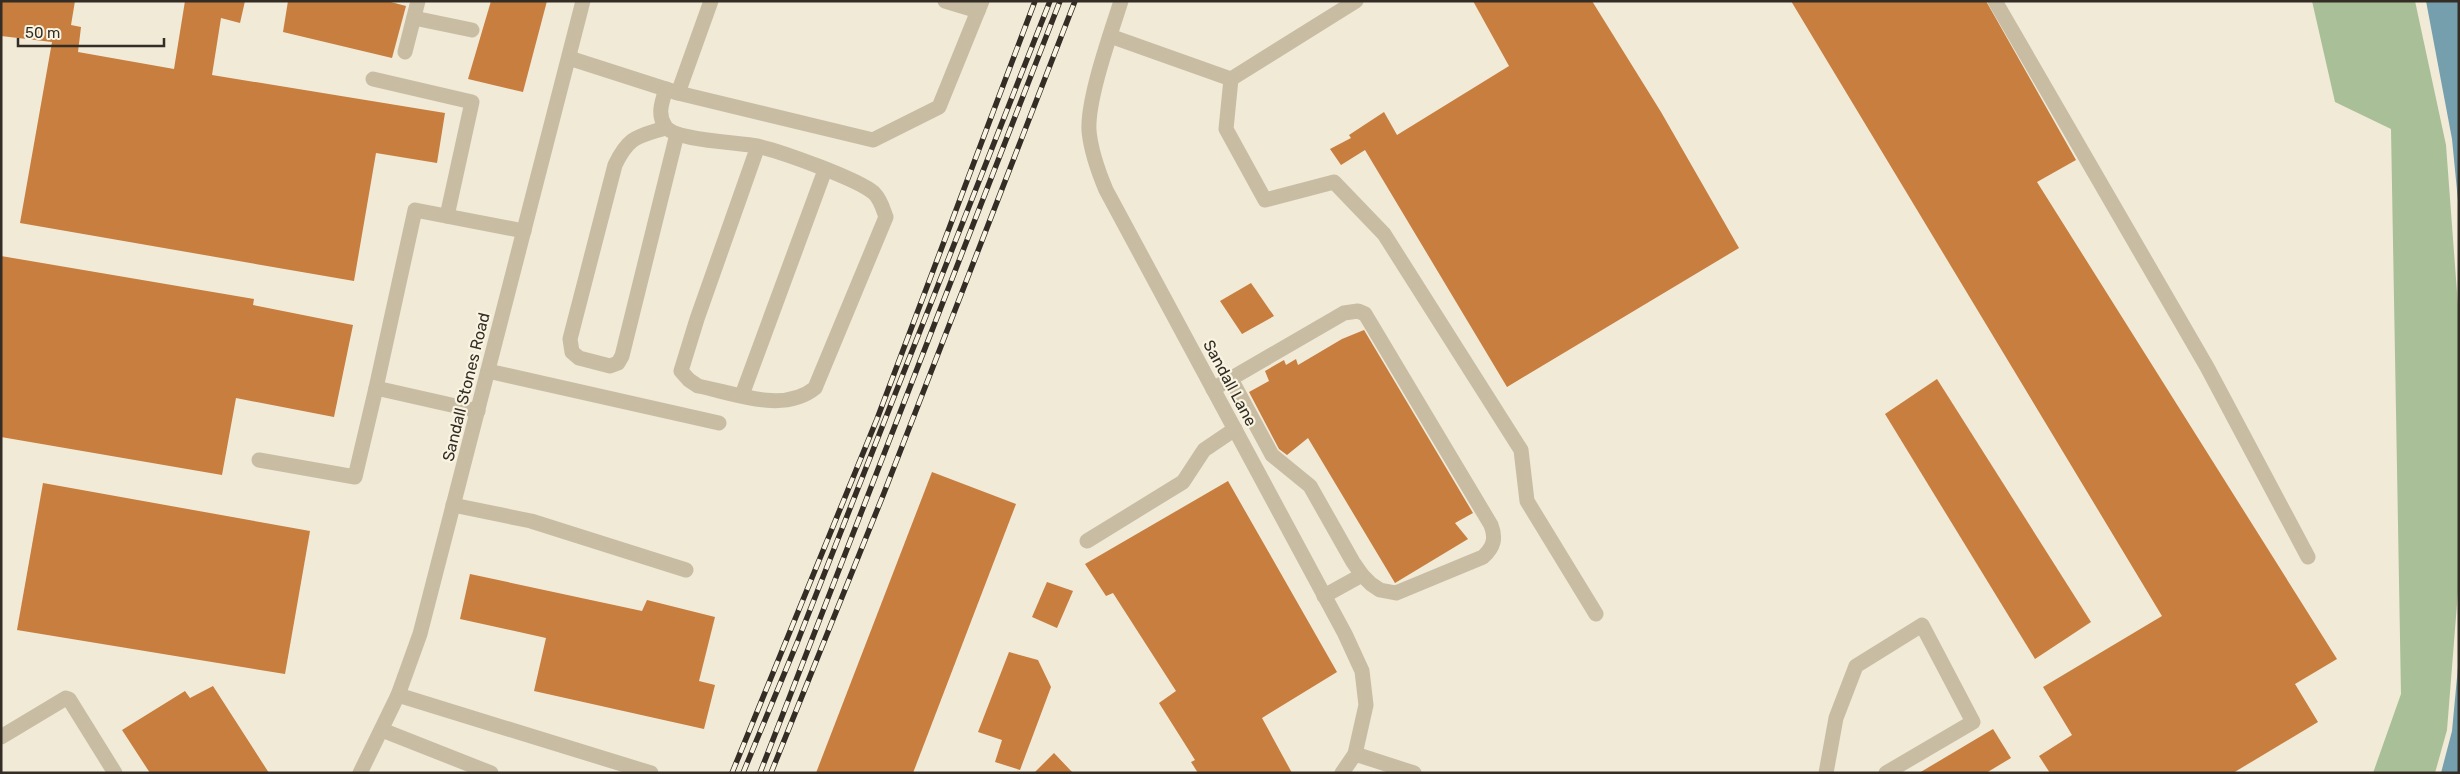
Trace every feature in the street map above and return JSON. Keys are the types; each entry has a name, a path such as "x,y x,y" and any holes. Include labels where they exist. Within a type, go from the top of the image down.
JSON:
{"street":[{"path":"405,52 418,1"},
{"name":"Sandall Stones Road","path":"360,773 398,695 420,634 583,1"},
{"path":"712,1 672,91 660,113 671,131 622,356 618,363 610,366 579,358 572,352 570,340 615,165 624,147 634,138 671,131 758,146 858,182 874,194 882,204 886,217 815,388 805,396 793,400 773,402 698,386 681,371 696,319 758,146"},
{"path":"569,58 672,91 873,140 939,107 980,6 945,1"},
{"name":"Sandall Lane","path":"1121,1 1094,98 1089,130 1095,164 1106,190 1324,596 1362,671 1366,705 1355,754 1342,773"},
{"path":"1231,78 1356,1"},
{"path":"1995,1 2207,367 2308,557"},
{"path":"414,18 472,30"},
{"path":"1110,36 1231,78"},
{"path":"373,78 472,102 447,216"},
{"path":"1231,78 1226,129 1265,200 1334,182 1384,234 1520,450 1527,501 1596,614"},
{"path":"742,395 825,170"},
{"path":"259,460 355,477 415,210 524,231"},
{"path":"1213,389 1344,313 1358,311 1365,314 1490,525 1494,540 1490,551 1483,557 1396,593 1380,590 1362,575 1310,486 1298,474 1282,465 1272,455 1231,379"},
{"path":"488,371 719,423"},
{"path":"376,388 478,411"},
{"path":"1087,541 1184,482 1204,450 1235,429"},
{"path":"453,505 531,521 686,570"},
{"path":"1324,596 1362,575"},
{"path":"1826,773 1836,718 1856,666 1922,625 1973,722 1886,773"},
{"path":"398,695 651,773"},
{"path":"1,736 66,698 69,699 115,773"},
{"path":"382,730 490,773"},
{"path":"1355,754 1414,773"}],"green space":[{"path":"2312,1 2415,1 2446,145 2459,319 2459,579 2447,730 2435,773 2373,773 2401,694 2391,129 2335,102"}],"water":[{"path":"2426,1 2459,1 2459,211 2452,139"},
{"path":"2459,656 2459,773 2441,773 2452,731"}],"building":[{"path":"1,1 75,1 71,25 81,27 78,52 174,69 185,1 245,1 240,23 221,18 212,75 445,113 437,163 376,153 354,281 20,223 52,42 1,36"},
{"path":"288,1 387,1 406,6 392,58 283,32"},
{"path":"491,1 547,1 523,92 468,79"},
{"path":"1473,1 1592,1 1661,112 1739,248 1507,387 1365,150 1341,165 1330,149 1351,138 1349,135 1384,112 1397,135 1509,66"},
{"path":"1791,1 1986,1 2076,160 2037,182 2337,659 2295,684 2318,722 2233,773 2050,773 2039,756 2072,735 2043,687 2162,616"},
{"path":"1,256 254,299 253,305 353,325 334,417 236,398 222,475 1,437"},
{"path":"1251,283 1274,316 1242,334 1220,301"},
{"path":"1364,330 1473,513 1455,523 1468,539 1395,583 1308,438 1287,455 1279,449 1249,392 1269,381 1265,371 1284,360 1286,365 1296,359 1298,365 1342,339"},
{"path":"1937,379 2091,622 2035,659 1885,414"},
{"path":"932,472 1016,504 913,773 816,773"},
{"path":"1228,481 1337,672 1262,718 1292,773 1198,773 1191,762 1195,760 1159,703 1176,691 1113,593 1106,596 1085,564"},
{"path":"43,483 310,531 285,674 17,630"},
{"path":"470,574 642,611 647,600 715,617 699,681 715,685 704,729 534,691 546,638 460,619"},
{"path":"1047,582 1073,591 1057,628 1032,617"},
{"path":"1009,652 1038,660 1051,687 1020,770 995,762 1002,740 978,732"},
{"path":"213,686 269,773 150,773 122,730 185,691 190,698"},
{"path":"1993,729 2011,758 1986,773 1919,773"},
{"path":"1054,753 1073,773 1034,773"}],"railway":[{"path":"732,773 877,419 1035,1"},
{"path":"743,773 797,643 1050,1"},
{"path":"760,773 1060,1"},
{"path":"771,773 884,493 1075,1"}]}
